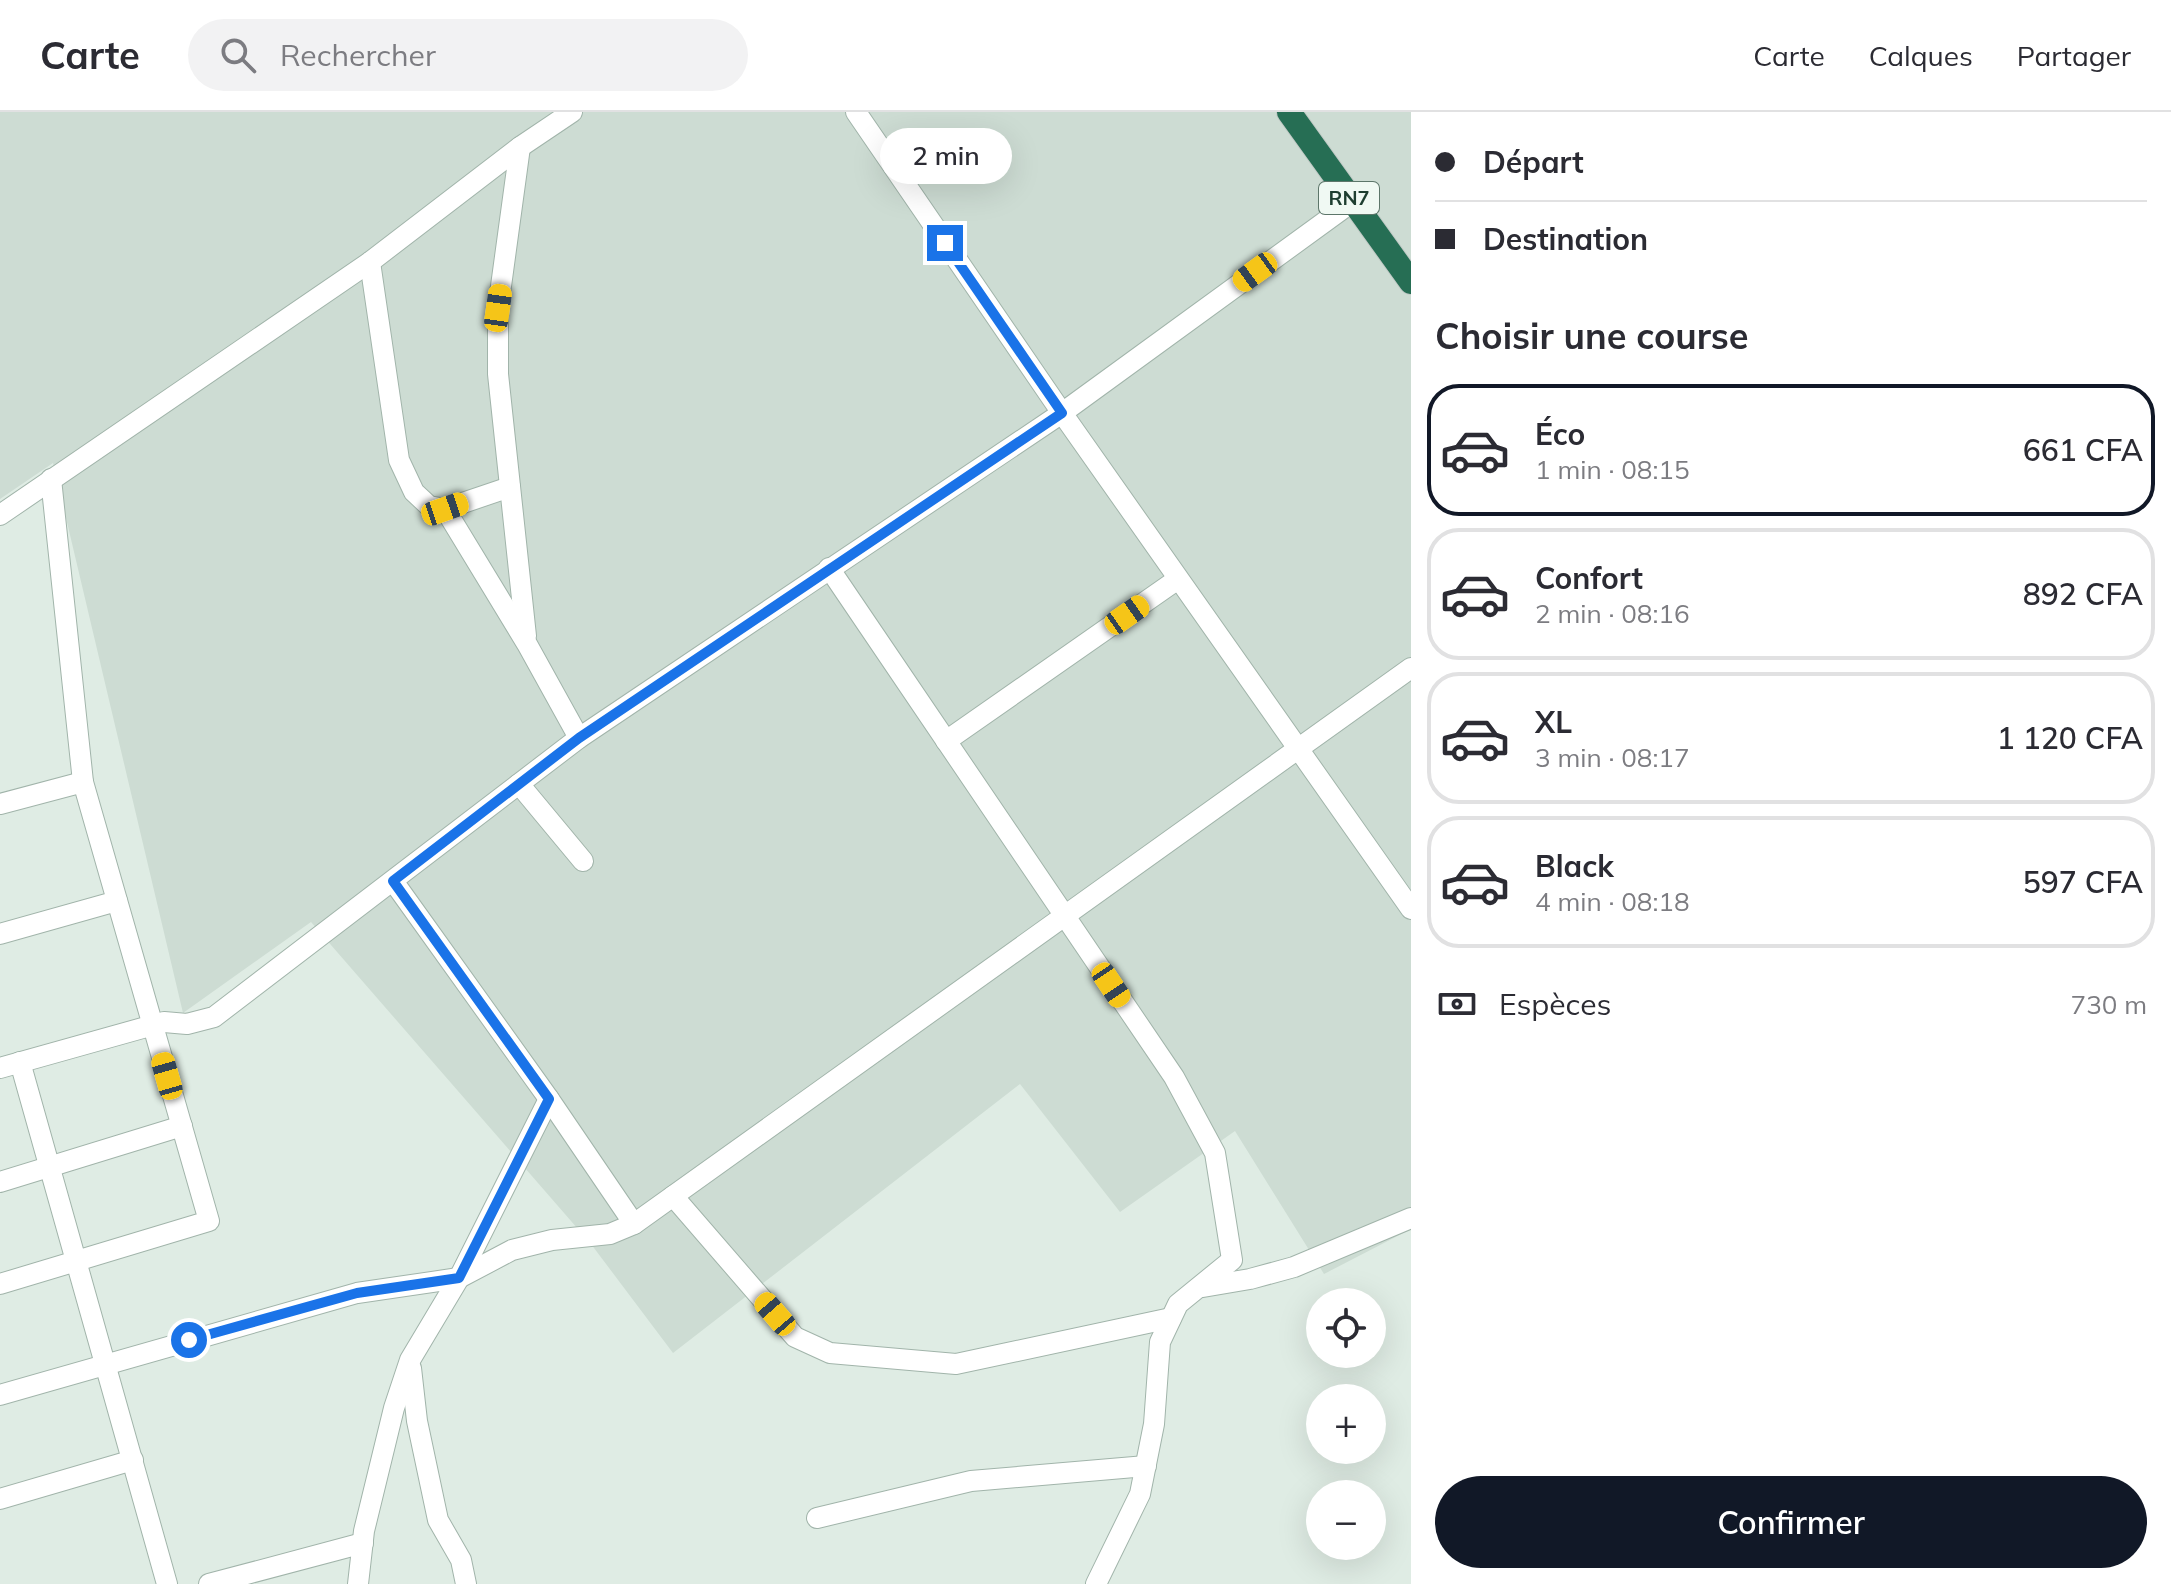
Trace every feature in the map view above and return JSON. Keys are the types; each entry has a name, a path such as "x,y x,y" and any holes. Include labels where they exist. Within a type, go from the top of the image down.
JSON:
{"highway":[{"name":"RN7","path":"1289,112 1411,282"}],"street":[{"path":"0,515 370,262 520,147 572,112"},
{"path":"856,112 1062,413 1411,909"},
{"path":"520,147 498,308 498,374 527,644"},
{"path":"0,1068 164,1022 187,1024 214,1017 579,738 1062,413 1352,202"},
{"path":"370,262 399,460 414,492 429,506 445,509 510,487"},
{"path":"0,1284 209,1221 83,782 51,479"},
{"path":"445,509 527,644 579,738"},
{"path":"829,568 1174,1077 1215,1153 1232,1260 1178,1304 1160,1342 1154,1424 1140,1494 1096,1584"},
{"path":"946,741 1178,579"},
{"path":"0,1395 357,1293 459,1278 512,1250 552,1240 610,1234 634,1224 1411,668"},
{"path":"0,804 83,782"},
{"path":"519,784 583,861"},
{"path":"393,881 634,1224"},
{"path":"0,934 117,901"},
{"path":"20,1062 167,1584"},
{"path":"358,1584 363,1543 394,1408 410,1360 459,1278 549,1099"},
{"path":"0,1182 182,1126"},
{"path":"673,1196 795,1337 830,1353 956,1364 1171,1318"},
{"path":"1199,1287 1250,1279 1294,1267 1411,1218"},
{"path":"410,1360 417,1421 438,1520 461,1560 466,1584"},
{"path":"0,1499 133,1460"},
{"path":"817,1518 971,1481 1146,1466"},
{"path":"209,1584 363,1543"}],"shaded area":[{"path":"0,112 1411,112 1411,1229 1324,1274 1235,1131 1120,1212 1020,1084 673,1353 591,1244 311,922 183,1013 53,463 0,499"}],"route":[{"path":"189,1340 357,1293 459,1278 549,1099 393,881 579,738 1062,413 945,243"}]}
